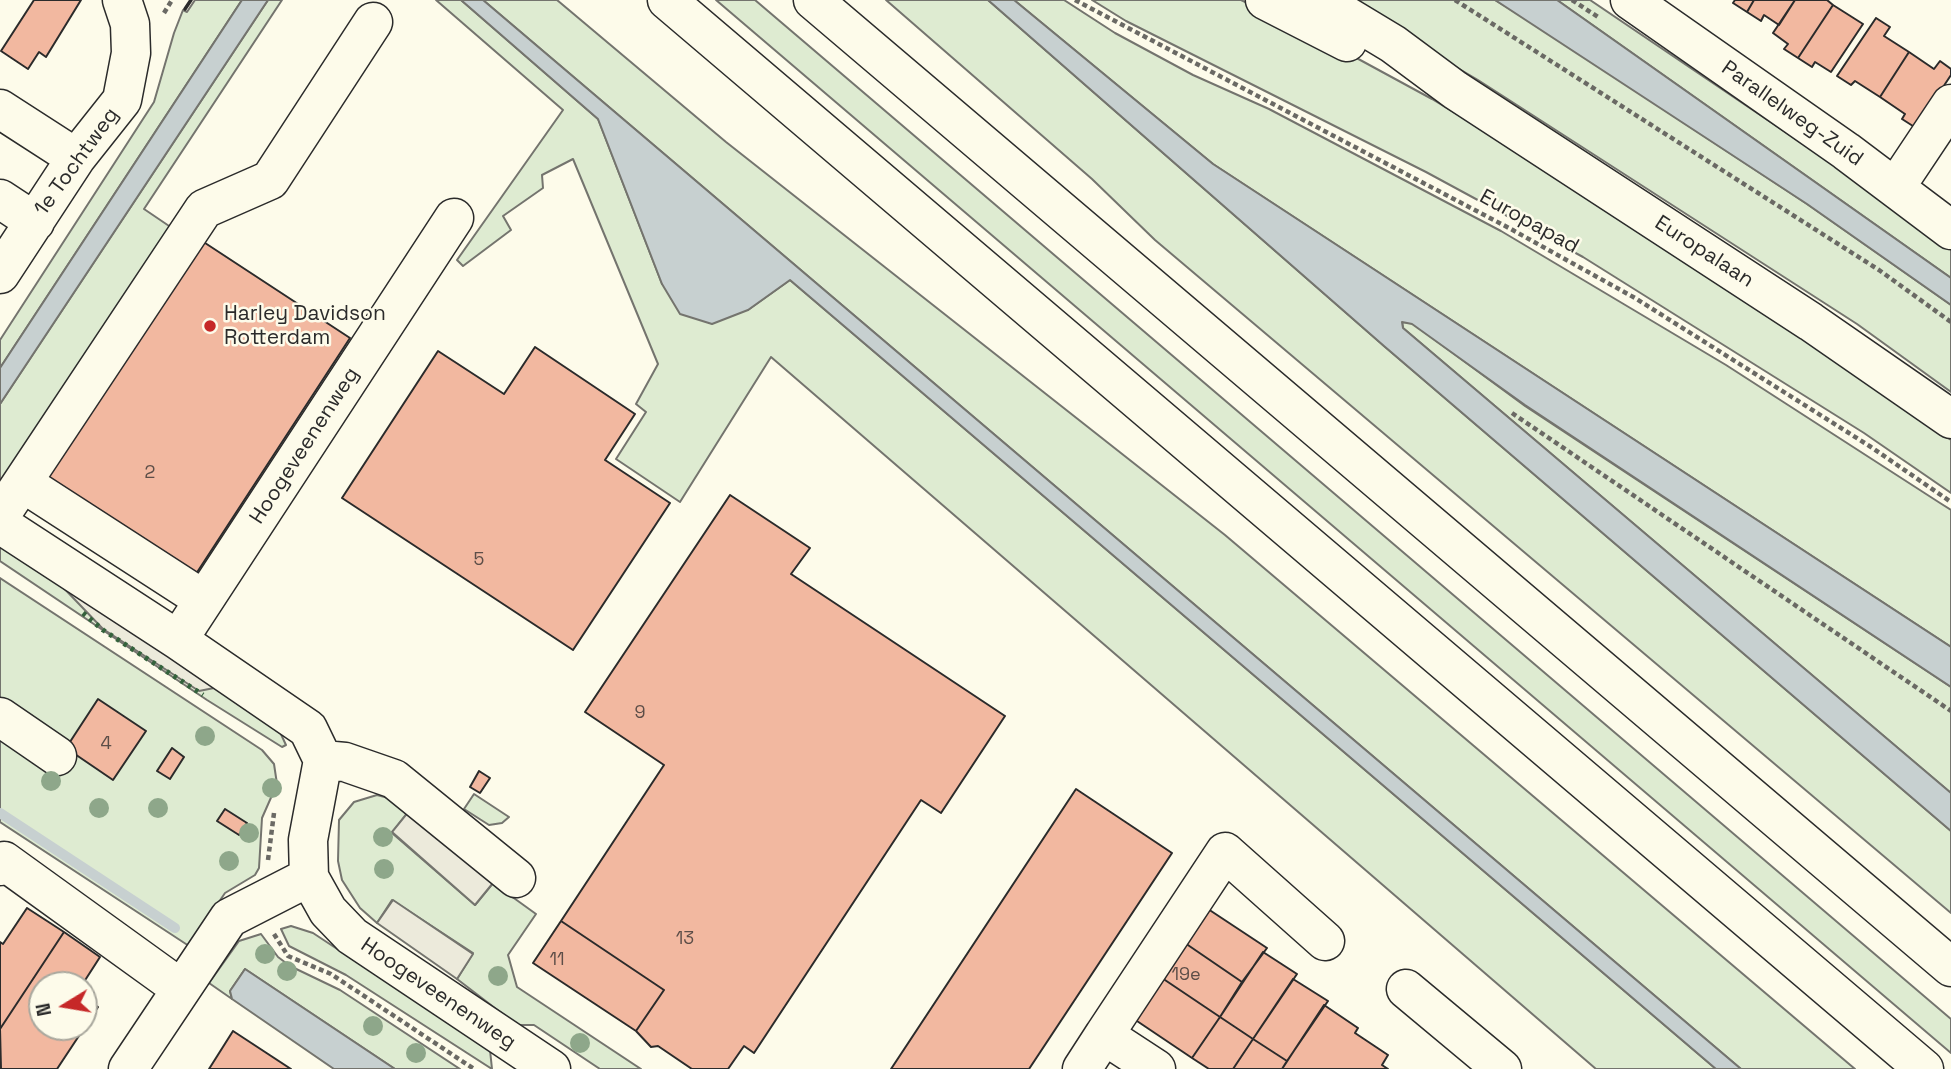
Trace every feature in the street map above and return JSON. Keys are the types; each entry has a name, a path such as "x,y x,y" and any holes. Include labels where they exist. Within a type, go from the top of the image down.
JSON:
{"main road":[{"name":"1e Tochtweg","path":"0,274 76,158 122,100 131,53 130,24 122,0"},
{"path":"667,0 1924,1069"},
{"path":"813,0 1951,967"},
{"name":"Europalaan","path":"1265,0 1382,61 1455,90"},
{"name":"Europalaan","path":"1320,0 1393,44 1455,90 1811,322 1951,419"},
{"name":"Parallelweg-Zuid","path":"1630,0 1846,151 1951,230"},
{"path":"373,22 270,180 204,209 23,483 1,525 178,640 308,729 323,760 345,762 394,779 516,878"},
{"path":"1895,188 1951,104"},
{"path":"0,109 76,158"},
{"path":"0,199 34,222"},
{"name":"Hoogeveenenweg","path":"178,640 454,218"},
{"path":"23,483 204,600"},
{"path":"0,717 57,756"},
{"name":"Hoogeveenenweg","path":"323,760 307,840 309,877 328,911 352,936 534,1064"},
{"path":"1082,1069 1225,852 1325,941"},
{"path":"0,866 4,861 180,988"},
{"path":"128,1069 229,918 309,877"},
{"path":"1406,989 1502,1069"},
{"path":"1104,1035 1156,1069"}],"path":[{"name":"Europapad","path":"1075,0 1509,228 1635,299 1871,447 1951,502"},
{"path":"1455,0 1879,270 1951,322"},
{"path":"1512,413 1951,711"},
{"name":"Hoogeveenenweg","path":"275,809 270,821 267,850 272,932 288,956 331,974 474,1069"}],"green space":[{"path":"195,0 242,0 0,368 0,340 154,102 183,10 187,12"},
{"path":"268,0 282,0 144,209 175,230 0,491 0,404"},
{"path":"436,0 461,0 598,119 662,284 748,310 790,280 1716,1069 1596,1069 771,357 680,502 616,459 646,412 636,404 658,364 573,159 542,175 543,188 503,216 511,230 463,266 457,260 563,110"},
{"path":"483,0 557,0 726,142 1225,535 1855,1069 1741,1069"},
{"path":"716,0 755,0 1951,1019 1951,1053"},
{"path":"886,0 988,0 1384,346 1951,831 1951,913 1155,240 1092,179"},
{"path":"1014,0 1064,0 1115,33 1193,75 1269,109 1501,231 1726,365 1951,510 1951,647 1213,164"},
{"path":"1092,0 1241,0 1305,30 1432,99 1655,234 1951,440 1951,493 1864,433 1583,257 1426,172 1126,21"},
{"path":"1342,0 1495,0 1531,22 1807,204 1951,305 1951,392 1857,324 1478,80"},
{"path":"1557,0 1590,0 1951,244 1951,278"},
{"path":"1402,322 1412,323 1525,406 1951,687 1951,793 1403,328"},
{"path":"4,547 219,687 279,730 286,745 282,747 207,700 0,561 0,548"},
{"path":"0,578 262,750 274,764 277,784 262,818 259,868 255,875 225,893 189,946 0,822"},
{"path":"474,794 509,817 502,823 489,825 464,809"},
{"path":"377,795 396,800 409,811 392,833 475,905 493,883 536,914 508,955 517,987 641,1069 600,1069 534,1025 517,1025 457,979 473,953 392,900 377,923 360,908 342,880 338,861 339,820 354,802"},
{"path":"291,926 313,933 490,1050 492,1069 346,975 289,946 281,929"},
{"path":"261,934 278,957 290,966 340,990 460,1069 395,1069 245,969 230,991 232,999 209,983 239,941"}],"shaded area":[{"path":"242,0 268,0 0,404 0,368"},
{"path":"461,0 483,0 1741,1069 1716,1069 790,280 748,310 712,324 680,314 662,284 598,119"},
{"path":"988,0 1014,0 1213,164 1951,647 1951,687 1525,405 1412,324 1402,322 1403,328 1951,793 1951,831 1384,346"},
{"path":"1495,0 1557,0 1951,278 1951,305 1807,204"},
{"path":"56,580 219,687 199,691 103,629"},
{"path":"409,811 493,883 475,905 392,832"},
{"path":"393,900 473,954 457,979 377,923"},
{"path":"245,969 395,1069 334,1069 232,999 230,991"}],"building":[{"path":"34,0 81,0 46,57 39,52 28,69 1,51"},
{"path":"1735,0 1754,0 1747,12 1733,3"},
{"path":"1754,0 1795,0 1779,25 1764,15 1761,21 1747,12"},
{"path":"1795,0 1827,0 1833,5 1798,58 1784,49 1788,44 1773,33"},
{"path":"1833,5 1863,24 1831,72 1815,62 1812,67 1798,58"},
{"path":"1876,18 1890,27 1884,36 1909,52 1880,97 1855,81 1851,85 1837,76"},
{"path":"1909,52 1934,69 1940,61 1951,69 1951,75 1916,128 1902,119 1905,114 1880,97"},
{"path":"199,239 350,338 194,577 43,477"},
{"path":"535,347 635,414 605,460 670,503 573,650 342,498 438,351 504,394"},
{"path":"730,495 810,548 791,574 1005,716 941,813 921,800 754,1053 744,1046 728,1069 692,1069 658,1046 651,1047 636,1031 664,990 561,921 664,765 585,712"},
{"path":"98,699 146,731 113,780 66,748"},
{"path":"172,748 184,757 170,779 157,771"},
{"path":"479,771 490,778 480,793 470,787"},
{"path":"1076,789 1172,853 1029,1069 891,1069"},
{"path":"225,809 247,823 239,835 217,821"},
{"path":"1205,907 1267,948 1242,982 1182,941"},
{"path":"27,908 64,932 38,971 28,971 28,987 0,1029 0,942 3,944"},
{"path":"561,921 664,990 636,1031 533,963"},
{"path":"64,932 100,957 91,971 38,971"},
{"path":"1182,941 1242,982 1220,1017 1159,976"},
{"path":"1263,952 1297,974 1253,1039 1220,1017"},
{"path":"1159,976 1220,1017 1192,1058 1131,1017"},
{"path":"1293,979 1328,1001 1287,1061 1253,1039"},
{"path":"28,987 28,1041 76,1041 57,1069 1,1069 0,1029"},
{"path":"1324,1005 1358,1028 1355,1033 1388,1055 1382,1065 1388,1069 1282,1069"},
{"path":"1220,1017 1253,1039 1233,1069 1209,1069 1192,1058"},
{"path":"233,1031 291,1069 209,1069"},
{"path":"1253,1039 1287,1061 1282,1069 1233,1069"}],"waterway":[{"path":"0,813 175,928"}],"hedge":[{"path":"83,613 103,630 203,695"}],"wall":[{"path":"185,9 191,0"}],"place":[{"name":"Harley Davidson Rotterdam","path":"210,326"}]}
